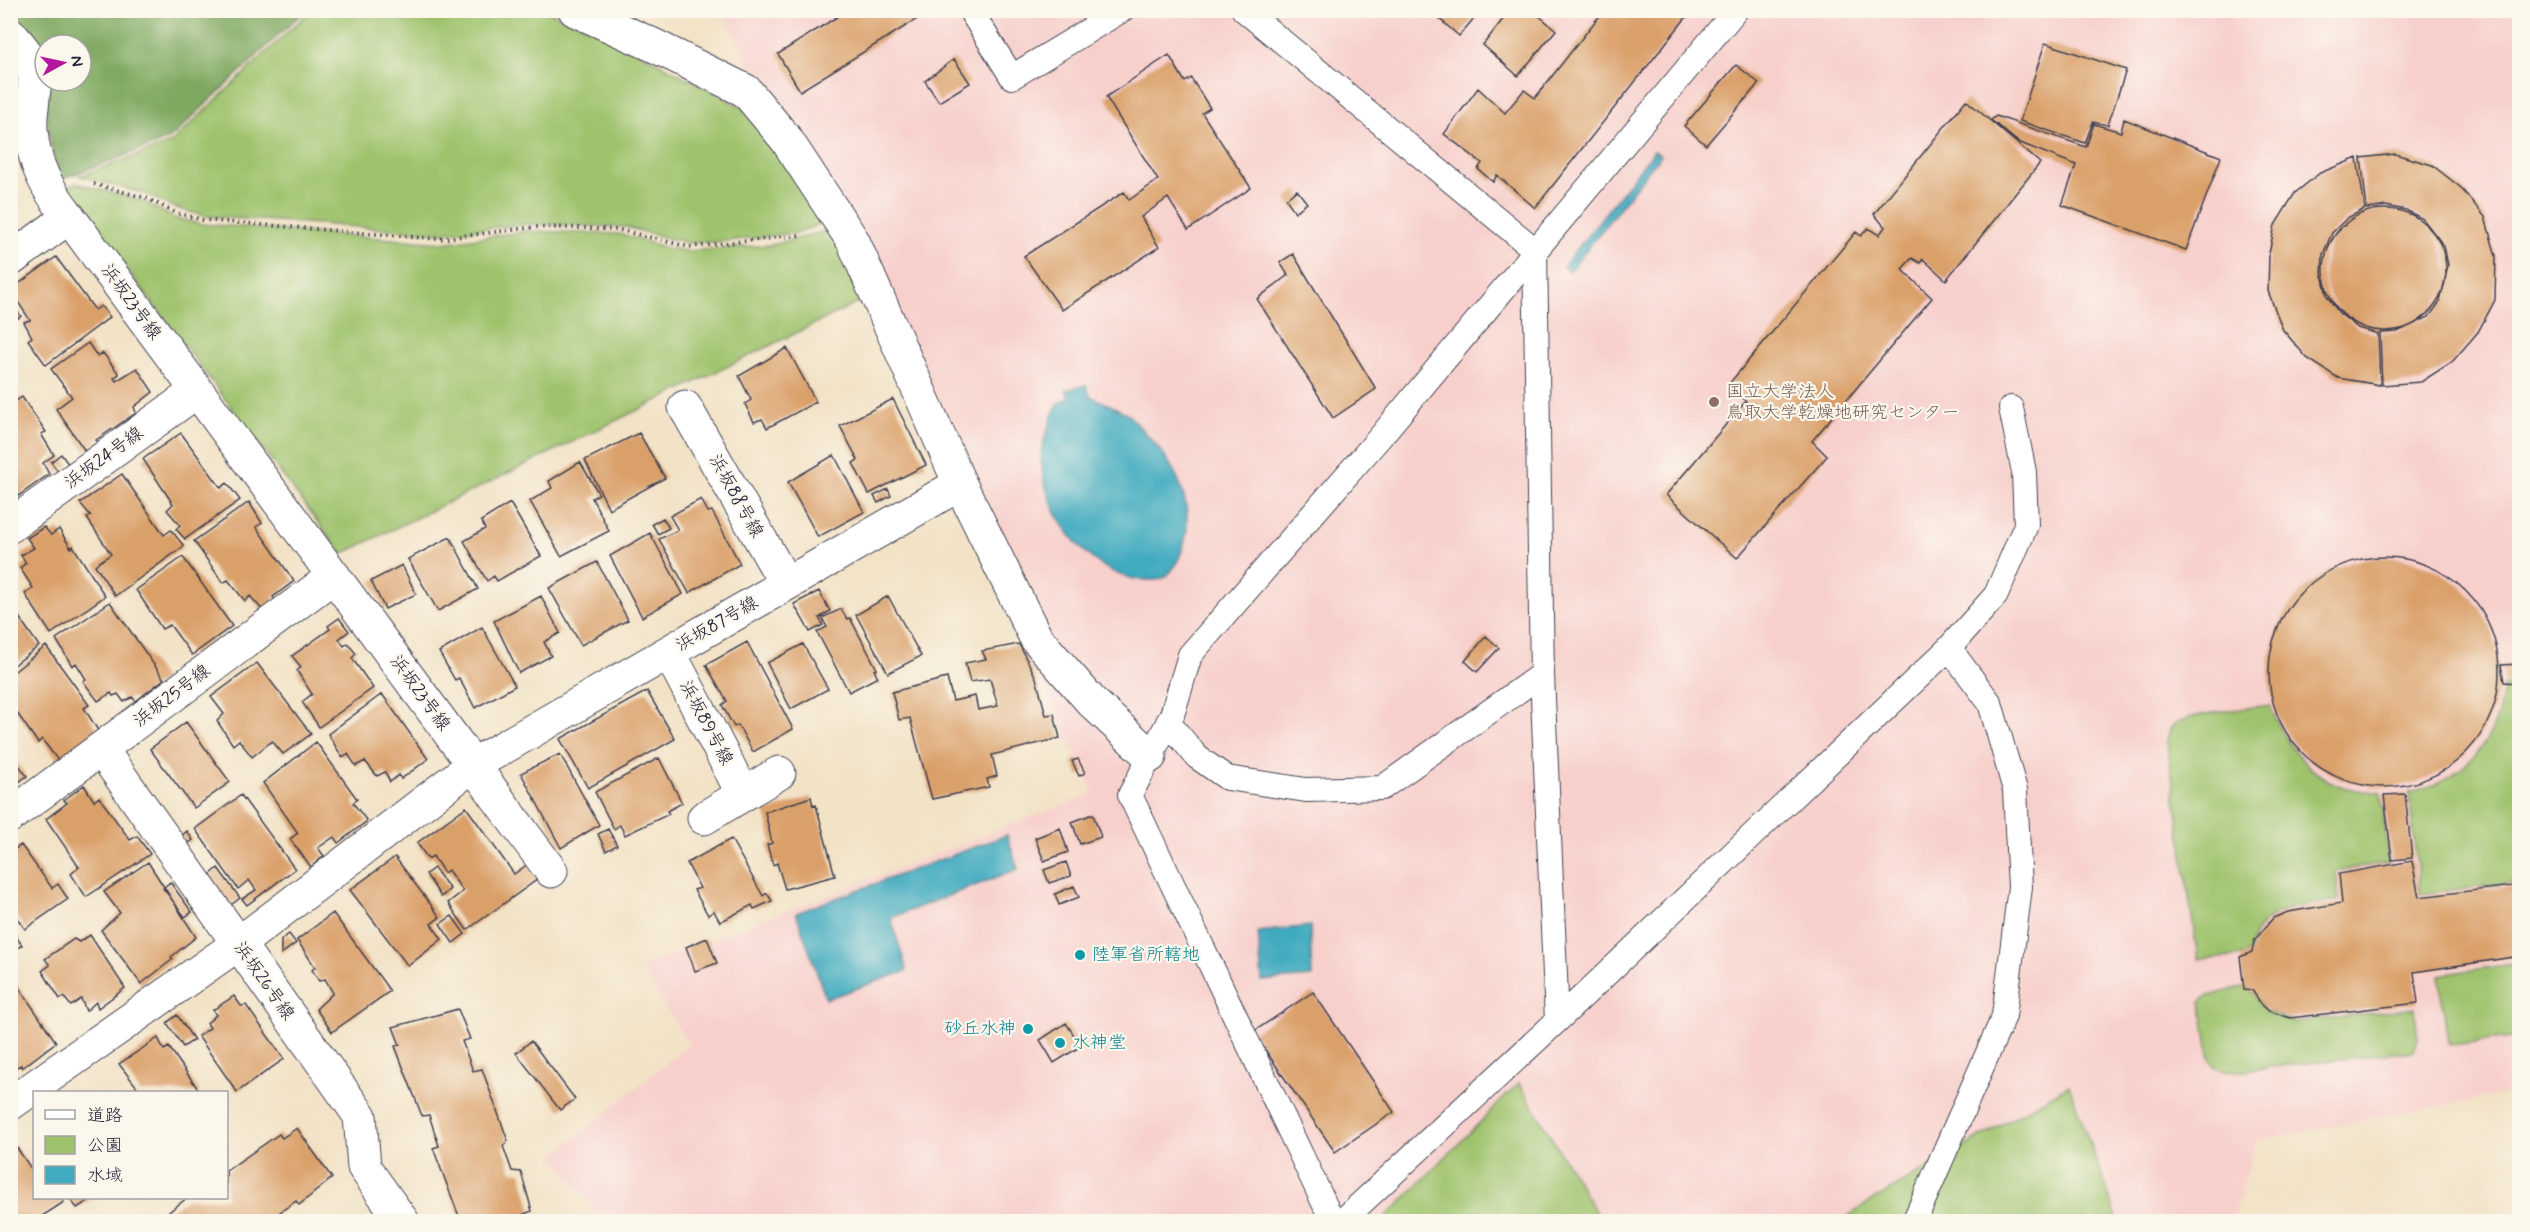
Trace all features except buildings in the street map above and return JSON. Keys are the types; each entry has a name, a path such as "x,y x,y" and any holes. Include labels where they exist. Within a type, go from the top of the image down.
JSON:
{"street":[{"path":"575,10 746,91 786,138 853,241 960,484 1036,638 1091,701 1150,756"},
{"name":"浜坂23号線","path":"10,34 30,60 35,81 31,130 34,155 49,192 552,871"},
{"path":"10,260 69,217"},
{"name":"浜坂24号線","path":"10,526 197,391"},
{"name":"浜坂88号線","path":"685,407 786,584"},
{"name":"浜坂87号線","path":"473,765 960,484"},
{"name":"浜坂25号線","path":"10,816 334,576"},
{"name":"浜坂89号線","path":"669,652 743,794"},
{"name":"浜坂26号線","path":"101,749 360,1116 364,1167 403,1221"},
{"path":"10,1104 238,944 473,765"},
{"path":"704,818 779,773"}],"lane":[{"path":"970,10 1012,77 1122,10"},
{"path":"1244,10 1535,249 1542,674 1557,1021"},
{"path":"1333,1221 1130,795 1168,722 1190,655 1381,436 1736,10"},
{"path":"1341,1221 1557,1021 1949,648 1996,595 2026,525 2024,472 2011,408"},
{"path":"1914,1221 2004,1016 2020,886 2015,790 1990,703 1949,648"},
{"path":"1168,722 1197,757 1227,778 1306,790 1382,788 1542,674"}],"path":[{"path":"49,192 63,183 77,180 146,198 176,213 203,220 439,239 535,227 584,228 620,230 688,247 799,236 841,223"}],"shaded area":[{"name":"国立大学法人 鳥取大学乾燥地研究センター","path":"723,11 2519,11 2519,1091 2257,1140 2232,1222 604,1222 552,1156 689,1045 640,967 1094,793"}],"green space":[{"path":"10,11 304,11 169,139 61,179 50,143 46,93 93,93 93,33 33,33 33,54"},
{"path":"310,11 547,11 603,33 741,107 766,127 827,222 795,233 687,243 625,227 528,224 443,233 204,216 173,207 146,194 80,176 171,143"},
{"path":"76,183 143,201 174,218 202,224 443,243 526,231 621,234 667,248 687,251 771,245 830,230 870,297 342,554 65,187"},
{"path":"2503,685 2514,685 2520,729 2519,882 2420,894 2409,793 2446,779 2475,756 2486,741 2494,724"},
{"path":"2270,705 2289,743 2307,765 2318,774 2343,787 2381,792 2389,863 2336,871 2339,900 2297,907 2271,917 2261,925 2254,936 2250,951 2237,957 2198,959 2167,742 2169,733 2173,725 2190,718"},
{"path":"2519,963 2519,1037 2451,1045 2448,1042 2439,975"},
{"path":"2241,987 2251,991 2266,1011 2294,1022 2415,1008 2418,1040 2413,1051 2228,1072 2215,1067 2210,1060 2201,1002 2206,997"},
{"path":"1519,1083 1601,1221 1382,1221"},
{"path":"2069,1085 2118,1221 1840,1222 1868,1203"}],"water":[{"path":"1654,151 1661,155 1569,272 1563,267"},
{"path":"1086,385 1090,396 1123,411 1136,422 1169,463 1183,492 1187,523 1185,540 1180,556 1164,578 1155,580 1132,578 1111,571 1075,542 1061,522 1051,501 1044,478 1041,456 1044,441 1055,409 1069,398 1066,390"},
{"path":"1007,835 1018,869 891,918 907,971 826,999 796,913"},
{"path":"1310,926 1312,977 1262,981 1258,932"}],"place":[{"name":"国立大学法人 鳥取大学乾燥地研究センター","path":"1714,402"},
{"name":"陸軍省所轄地","path":"1080,955"},
{"name":"砂丘水神","path":"1028,1029"},
{"name":"水神堂","path":"1060,1043"}]}
